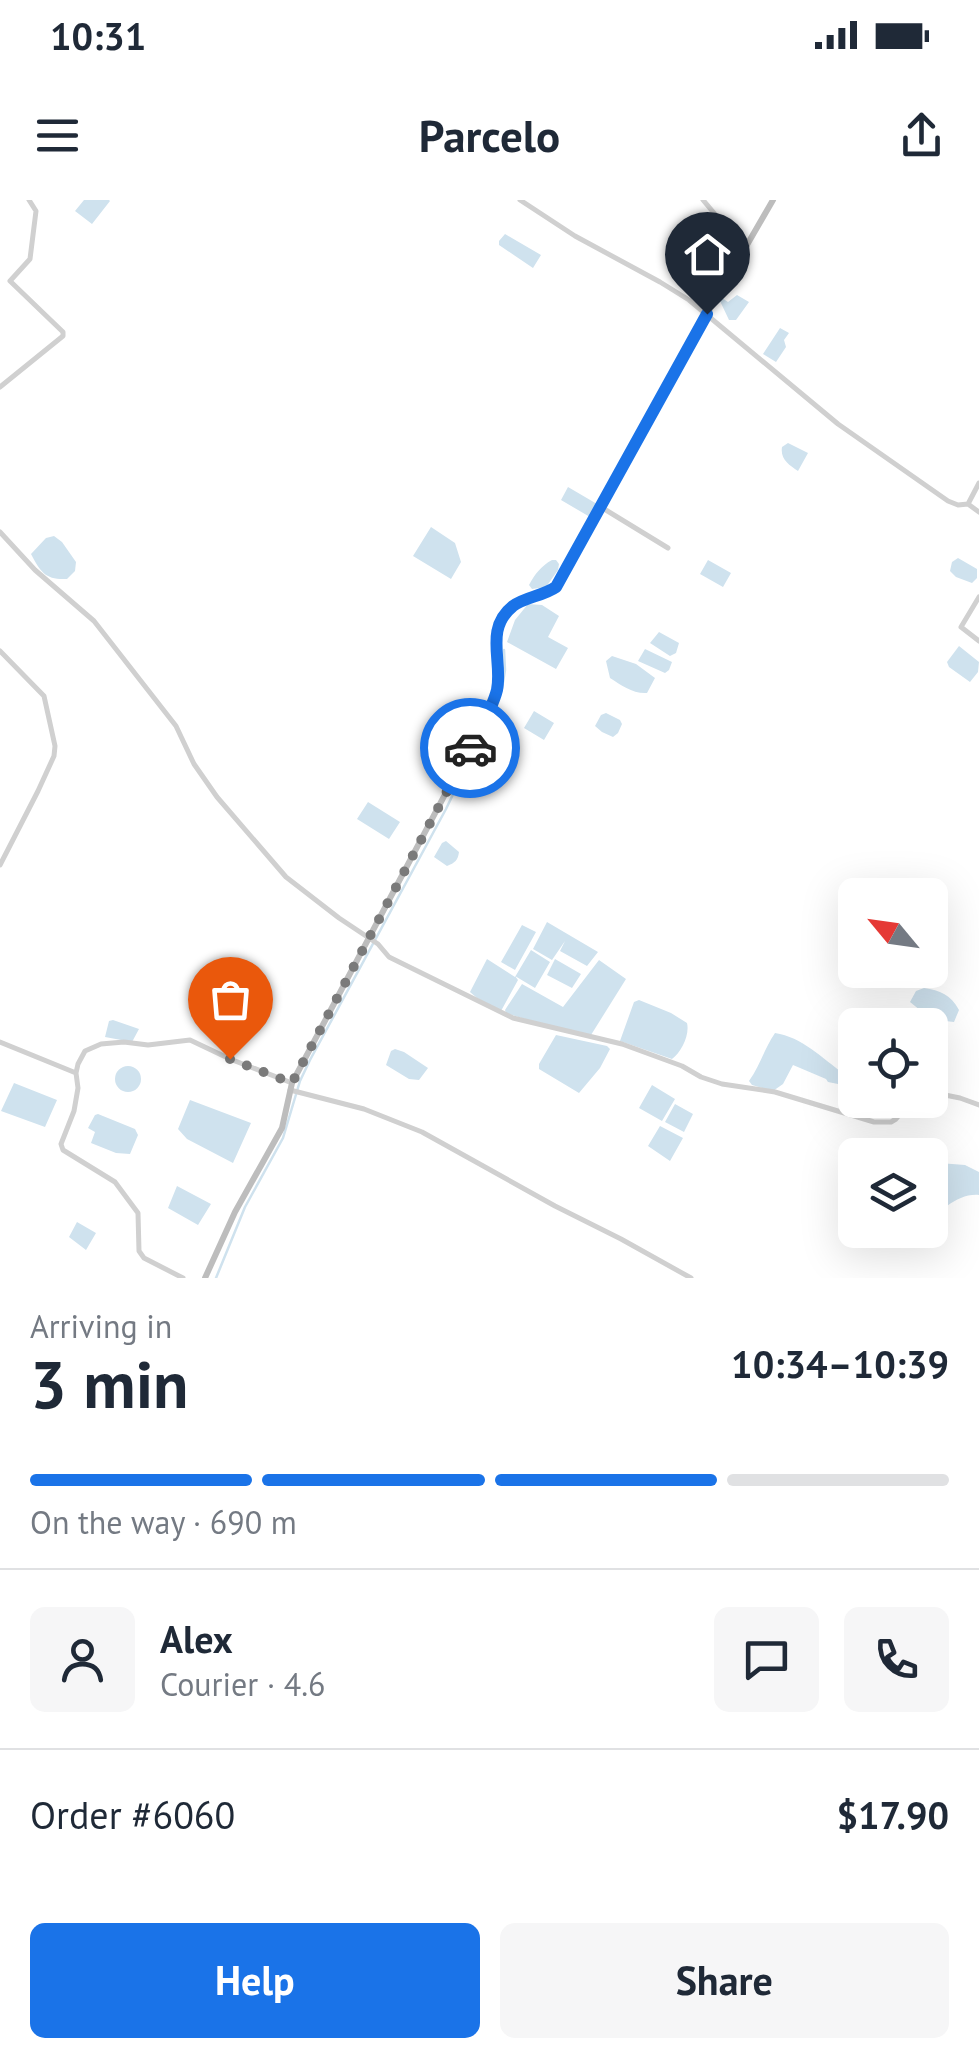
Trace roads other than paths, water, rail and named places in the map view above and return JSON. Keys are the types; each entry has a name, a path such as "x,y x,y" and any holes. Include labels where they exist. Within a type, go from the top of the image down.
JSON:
{"main road":[{"path":"205,1278 282,1128 291,1087 496,694 496,633 504,615 516,604 556,587 773,200"}],"street":[{"path":"0,387 62,336 10,280 30,259 36,212 29,200"},
{"path":"520,200 604,254 660,282 707,314 838,424 948,500 968,504 979,512"},
{"path":"703,200 746,246"},
{"path":"968,504 979,483"},
{"path":"601,506 668,548"},
{"path":"0,532 35,570 94,621 176,726 194,764 286,877 390,957 501,1014 622,1044 722,1084 776,1092 838,1111"},
{"path":"979,597 961,627 979,641"},
{"path":"0,651 44,696 55,746 38,791 0,864"},
{"path":"183,1278 144,1258 139,1251 138,1213 115,1182 62,1150 78,1088 76,1073 85,1051 101,1044 148,1045 190,1040 301,1093 364,1109 422,1132 690,1278"},
{"path":"0,1042 76,1073"},
{"path":"948,1095 979,1105"},
{"path":"861,1118 874,1122 892,1122 897,1118"}],"water":[{"path":"84,200 110,201 92,224 75,211"},
{"path":"505,234 541,255 533,268 499,245"},
{"path":"737,295 749,302 736,320 729,320 720,301 722,298 728,302"},
{"path":"780,328 789,333 776,362 763,354"},
{"path":"788,443 808,453 798,471 782,455 782,447"},
{"path":"568,487 597,504 590,517 561,500"},
{"path":"431,527 455,543 461,562 451,579 413,556"},
{"path":"54,536 76,562 75,571 67,579 45,574 31,554 46,538"},
{"path":"958,558 977,569 977,578 972,583 950,571 952,562"},
{"path":"552,560 559,564 558,570 546,587 532,589 529,585 534,577"},
{"path":"708,560 731,573 723,587 700,574"},
{"path":"528,604 542,605 559,616 548,637 568,648 556,669 507,642 515,620"},
{"path":"659,632 679,643 676,653 670,656 650,643"},
{"path":"959,646 979,662 978,672 970,682 947,662"},
{"path":"645,649 672,662 669,670 665,673 638,661"},
{"path":"612,656 636,664 655,678 647,693 632,691 610,678 606,661"},
{"path":"534,711 554,723 544,740 524,728"},
{"path":"606,713 622,724 613,737 595,726"},
{"path":"368,802 400,822 389,839 357,819"},
{"path":"446,841 459,852 456,861 447,866 434,857"},
{"path":"547,922 598,952 587,966 560,951 565,941 552,960 533,949"},
{"path":"522,925 536,932 515,970 501,962"},
{"path":"531,950 550,962 535,988 515,976"},
{"path":"487,959 518,980 501,1011 470,992"},
{"path":"555,959 581,974 572,988 547,975"},
{"path":"599,960 626,979 591,1035 506,1013 522,984 563,1007"},
{"path":"924,988 949,997 959,1010 954,1022 948,1021 948,1008 918,1008 910,1002 916,991"},
{"path":"639,1000 687,1023 684,1043 672,1059 620,1041 634,1002"},
{"path":"109,1021 139,1029 132,1042 105,1037"},
{"path":"775,1033 794,1039 838,1069 838,1084 793,1065 783,1084 773,1091 752,1085 749,1081"},
{"path":"556,1035 610,1049 579,1093 539,1069"},
{"path":"395,1049 428,1068 419,1080 409,1079 386,1065"},
{"path":"128,1066 137,1070 141,1079 137,1088 128,1092 119,1088 115,1079 119,1070"},
{"path":"14,1083 57,1100 45,1127 1,1111"},
{"path":"652,1085 675,1099 662,1121 639,1108"},
{"path":"190,1100 251,1123 233,1163 187,1139 178,1129"},
{"path":"675,1104 693,1114 684,1132 665,1122"},
{"path":"98,1114 135,1129 138,1135 130,1154 91,1143 95,1132 88,1128"},
{"path":"660,1126 683,1138 670,1161 648,1146"},
{"path":"948,1164 965,1165 979,1172 979,1195 948,1205"},
{"path":"177,1186 211,1204 198,1225 168,1208"},
{"path":"77,1222 96,1233 86,1250 69,1237"}],"waterway":[{"path":"216,1278 245,1207 283,1138 310,1060 446,809 491,715 502,688 504,650"}]}
